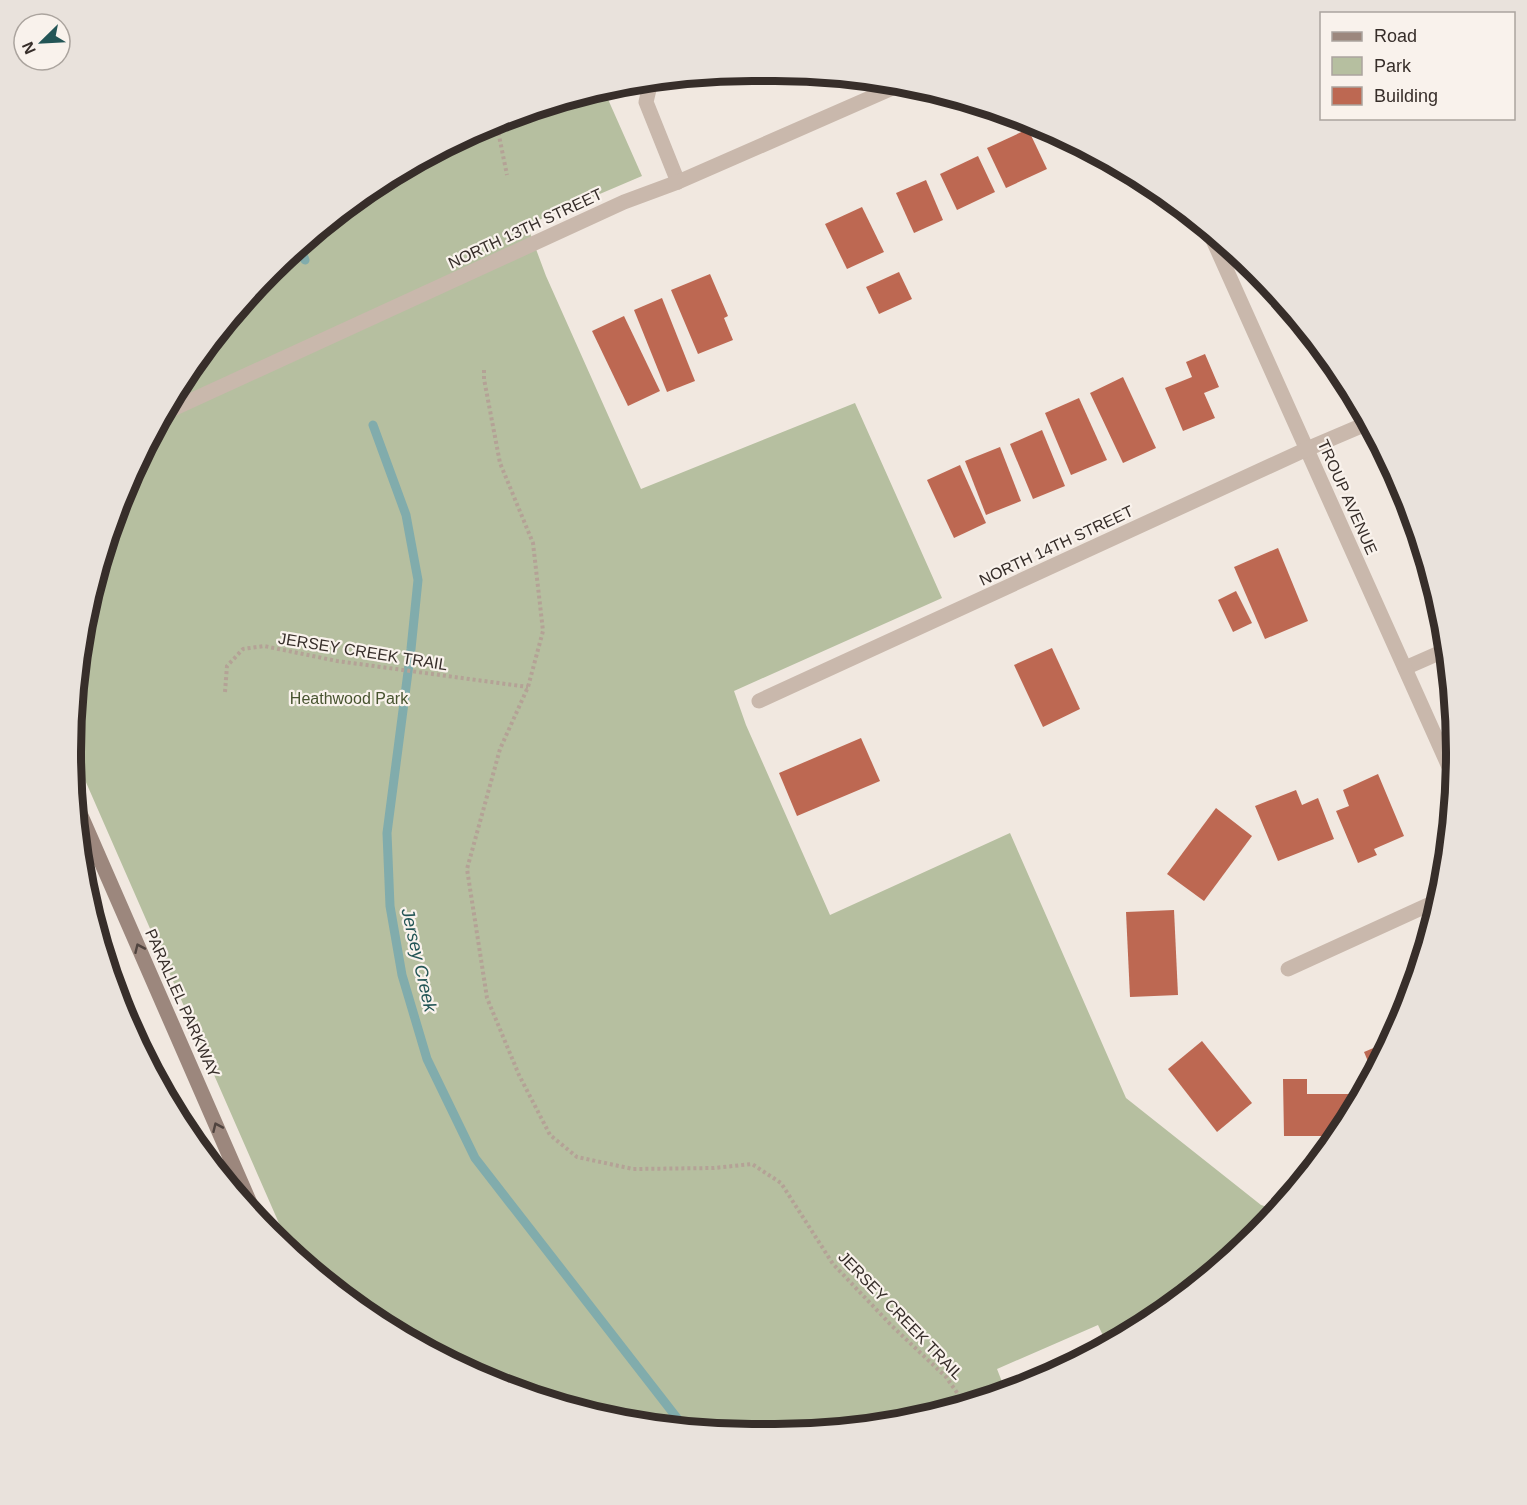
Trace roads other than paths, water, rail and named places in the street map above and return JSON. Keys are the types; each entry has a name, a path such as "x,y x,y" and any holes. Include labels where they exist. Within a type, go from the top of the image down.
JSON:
{"main road":[{"name":"PARALLEL PARKWAY","path":"85,826 245,1191"}],"street":[{"path":"649,90 646,102 678,182"},
{"name":"NORTH 13TH STREET","path":"177,407 624,202 678,182 886,91"},
{"name":"TROUP AVENUE","path":"1219,249 1446,760"},
{"name":"NORTH 14TH STREET","path":"759,701 1361,426"},
{"path":"1405,668 1438,653"},
{"path":"1288,969 1428,905"}],"waterway":[{"name":"Jersey Creek","path":"303,255 305,260"},
{"name":"Jersey Creek","path":"373,425 406,515 418,580 387,833 390,906 402,975 427,1059 475,1158 678,1419"}],"park label":[{"name":"Heathwood Park","path":"349,698"}]}
